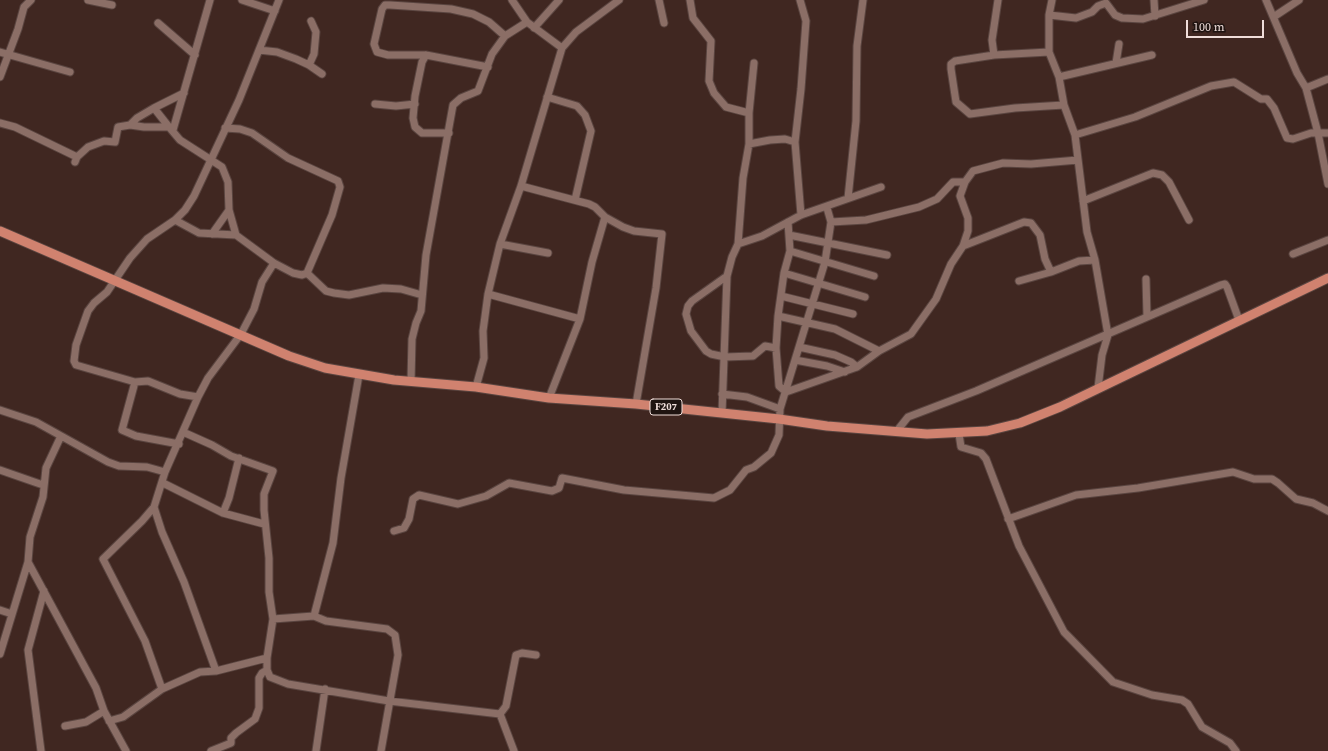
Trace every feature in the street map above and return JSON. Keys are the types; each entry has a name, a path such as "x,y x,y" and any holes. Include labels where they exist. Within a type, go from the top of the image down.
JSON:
{"main road":[{"name":"F207","path":"0,232 241,334 289,356 325,368 359,375 476,387 549,398 636,404 779,419 827,426 927,434 959,434 987,431 1020,423 1098,388 1328,278"}],"street":[{"path":"0,76 9,55 24,7 31,0"},
{"path":"88,0 112,5"},
{"path":"171,129 184,93 210,0"},
{"path":"242,0 275,11"},
{"path":"198,397 180,394 148,381 135,382 76,365 74,361 76,345 88,311 107,292 130,258 147,240 175,220 185,210 194,196 260,50 279,0"},
{"path":"512,0 526,22 562,48"},
{"path":"534,28 559,0"},
{"path":"476,387 484,358 483,331 488,294 500,244 521,186 562,48 576,32 619,0"},
{"path":"659,0 664,23"},
{"path":"690,0 693,18 711,41 709,82 714,93 726,107 749,113"},
{"path":"800,0 806,21 806,37 795,142 801,215"},
{"path":"848,198 856,121 857,46 863,0"},
{"path":"994,55 992,40 998,0"},
{"path":"1052,0 1049,15 1049,52 1060,77 1064,105 1075,135 1087,232 1095,260 1108,335 1102,355 1098,388"},
{"path":"1154,0 1155,16"},
{"path":"1049,15 1076,18 1092,12 1098,6 1106,3 1115,15 1130,20 1155,16 1204,0"},
{"path":"1266,0 1275,16 1297,73 1306,88 1318,133 1328,184"},
{"path":"1275,16 1299,0"},
{"path":"488,67 426,55 388,54 377,52 375,49 378,24 382,9 390,4 410,2 451,9 473,14 489,22 505,36"},
{"path":"309,65 314,54 316,32 311,21"},
{"path":"158,22 195,55"},
{"path":"411,381 412,339 421,311 426,255 453,105 461,98 478,91 492,54 505,36 526,22"},
{"path":"1116,64 1119,44"},
{"path":"260,50 277,52 309,65 322,74"},
{"path":"0,52 70,72"},
{"path":"1049,52 994,55 955,61 952,64 956,102 970,114 1015,108 1064,105"},
{"path":"426,55 419,73 413,118 418,130 422,133 449,133"},
{"path":"1060,77 1152,55"},
{"path":"722,413 728,276 732,258 738,244 743,178 749,144 749,113 754,63"},
{"path":"1306,88 1328,79"},
{"path":"1075,135 1135,117 1211,86 1234,82 1261,99 1267,99 1274,108 1287,138 1293,139 1311,133 1328,133"},
{"path":"130,125 137,118 184,93"},
{"path":"547,96 577,106 585,115 592,131 575,200"},
{"path":"375,104 396,106 414,104"},
{"path":"154,108 180,140 222,167 228,182 229,210 236,234 274,263 293,273 302,275 307,273 332,215 340,186 338,181 288,158 252,133 240,129 225,128"},
{"path":"0,123 15,128 76,160 88,147 104,141 115,142 118,127 130,125 171,129"},
{"path":"749,144 770,140 795,142"},
{"path":"786,392 857,367 879,351 911,334 936,299 951,264 964,246 968,231 968,218 960,196 965,182 973,171 990,165 1003,163 1031,164 1078,160"},
{"path":"1083,201 1153,173 1162,175 1169,182 1189,220"},
{"path":"831,222 866,220 919,207 937,200 953,182 965,182"},
{"path":"521,186 575,200 595,207 604,217 634,231 662,234 656,288 636,404"},
{"path":"738,244 762,236 801,215 827,208 848,198 881,187"},
{"path":"394,532 404,528 409,519 413,499 419,495 458,504 486,496 509,483 552,491 559,488 562,478 624,490 714,498 730,490 746,470 754,467 771,452 779,435 780,408 825,262 831,222 827,208"},
{"path":"212,234 229,210"},
{"path":"549,398 580,319 592,262 604,217"},
{"path":"175,220 199,233 236,234"},
{"path":"786,392 779,386 776,348 778,316 784,273 790,251 788,222"},
{"path":"964,246 1024,222 1031,223 1040,235 1045,259 1051,272"},
{"path":"790,235 887,255"},
{"path":"1293,254 1328,240"},
{"path":"500,244 548,253"},
{"path":"790,251 874,276"},
{"path":"1019,281 1051,272 1079,261 1095,260"},
{"path":"162,689 145,641 103,562 105,556 142,521 154,507 166,472 198,397 208,378 241,334 254,309 262,282 274,263"},
{"path":"307,273 326,291 334,294 348,295 383,288 401,289 422,295"},
{"path":"784,273 865,297"},
{"path":"728,276 692,301 688,306 686,314 691,330 706,351 710,354 725,357 753,356 765,346 776,348"},
{"path":"1146,279 1147,316"},
{"path":"896,432 908,417 976,391 1108,335 1147,316 1225,284 1239,320"},
{"path":"488,294 580,319"},
{"path":"781,296 853,314"},
{"path":"778,316 835,329 879,351"},
{"path":"799,348 836,355 852,362 857,367"},
{"path":"795,360 827,366 845,372"},
{"path":"314,616 333,543 341,478 359,375"},
{"path":"135,382 122,430 136,436 179,444"},
{"path":"722,394 747,397 780,408"},
{"path":"0,410 36,422 88,453 119,466 147,467 166,472"},
{"path":"184,432 239,458 273,471 264,494 264,524 269,558 269,592 273,618 267,658 267,670 270,677 288,684 325,689 389,701 500,714"},
{"path":"959,434 961,447 984,455 1019,546 1064,632 1108,678 1120,686 1152,695 1182,700 1188,704 1202,727 1230,743 1236,751"},
{"path":"0,654 28,562 30,537 43,497 46,468 61,436"},
{"path":"223,513 229,498 239,458"},
{"path":"0,470 44,485"},
{"path":"1008,519 1076,494 1138,488 1233,472 1254,478 1272,480 1278,483 1296,499 1313,503 1328,511"},
{"path":"162,483 223,513 264,524"},
{"path":"154,507 162,532 184,582 216,671"},
{"path":"28,562 96,688 104,711 126,751"},
{"path":"41,751 28,650 44,591"},
{"path":"0,610 12,614"},
{"path":"273,618 314,616 331,622 387,629 395,635 398,655 381,751"},
{"path":"500,714 506,706 516,655 522,653 536,655"},
{"path":"109,721 123,716 162,689 200,672 216,671 267,658"},
{"path":"210,751 231,743 232,738 236,733 255,719 259,708 259,678 262,673 267,670"},
{"path":"316,751 325,689"},
{"path":"65,726 86,722 104,711"},
{"path":"500,714 514,751"}]}
